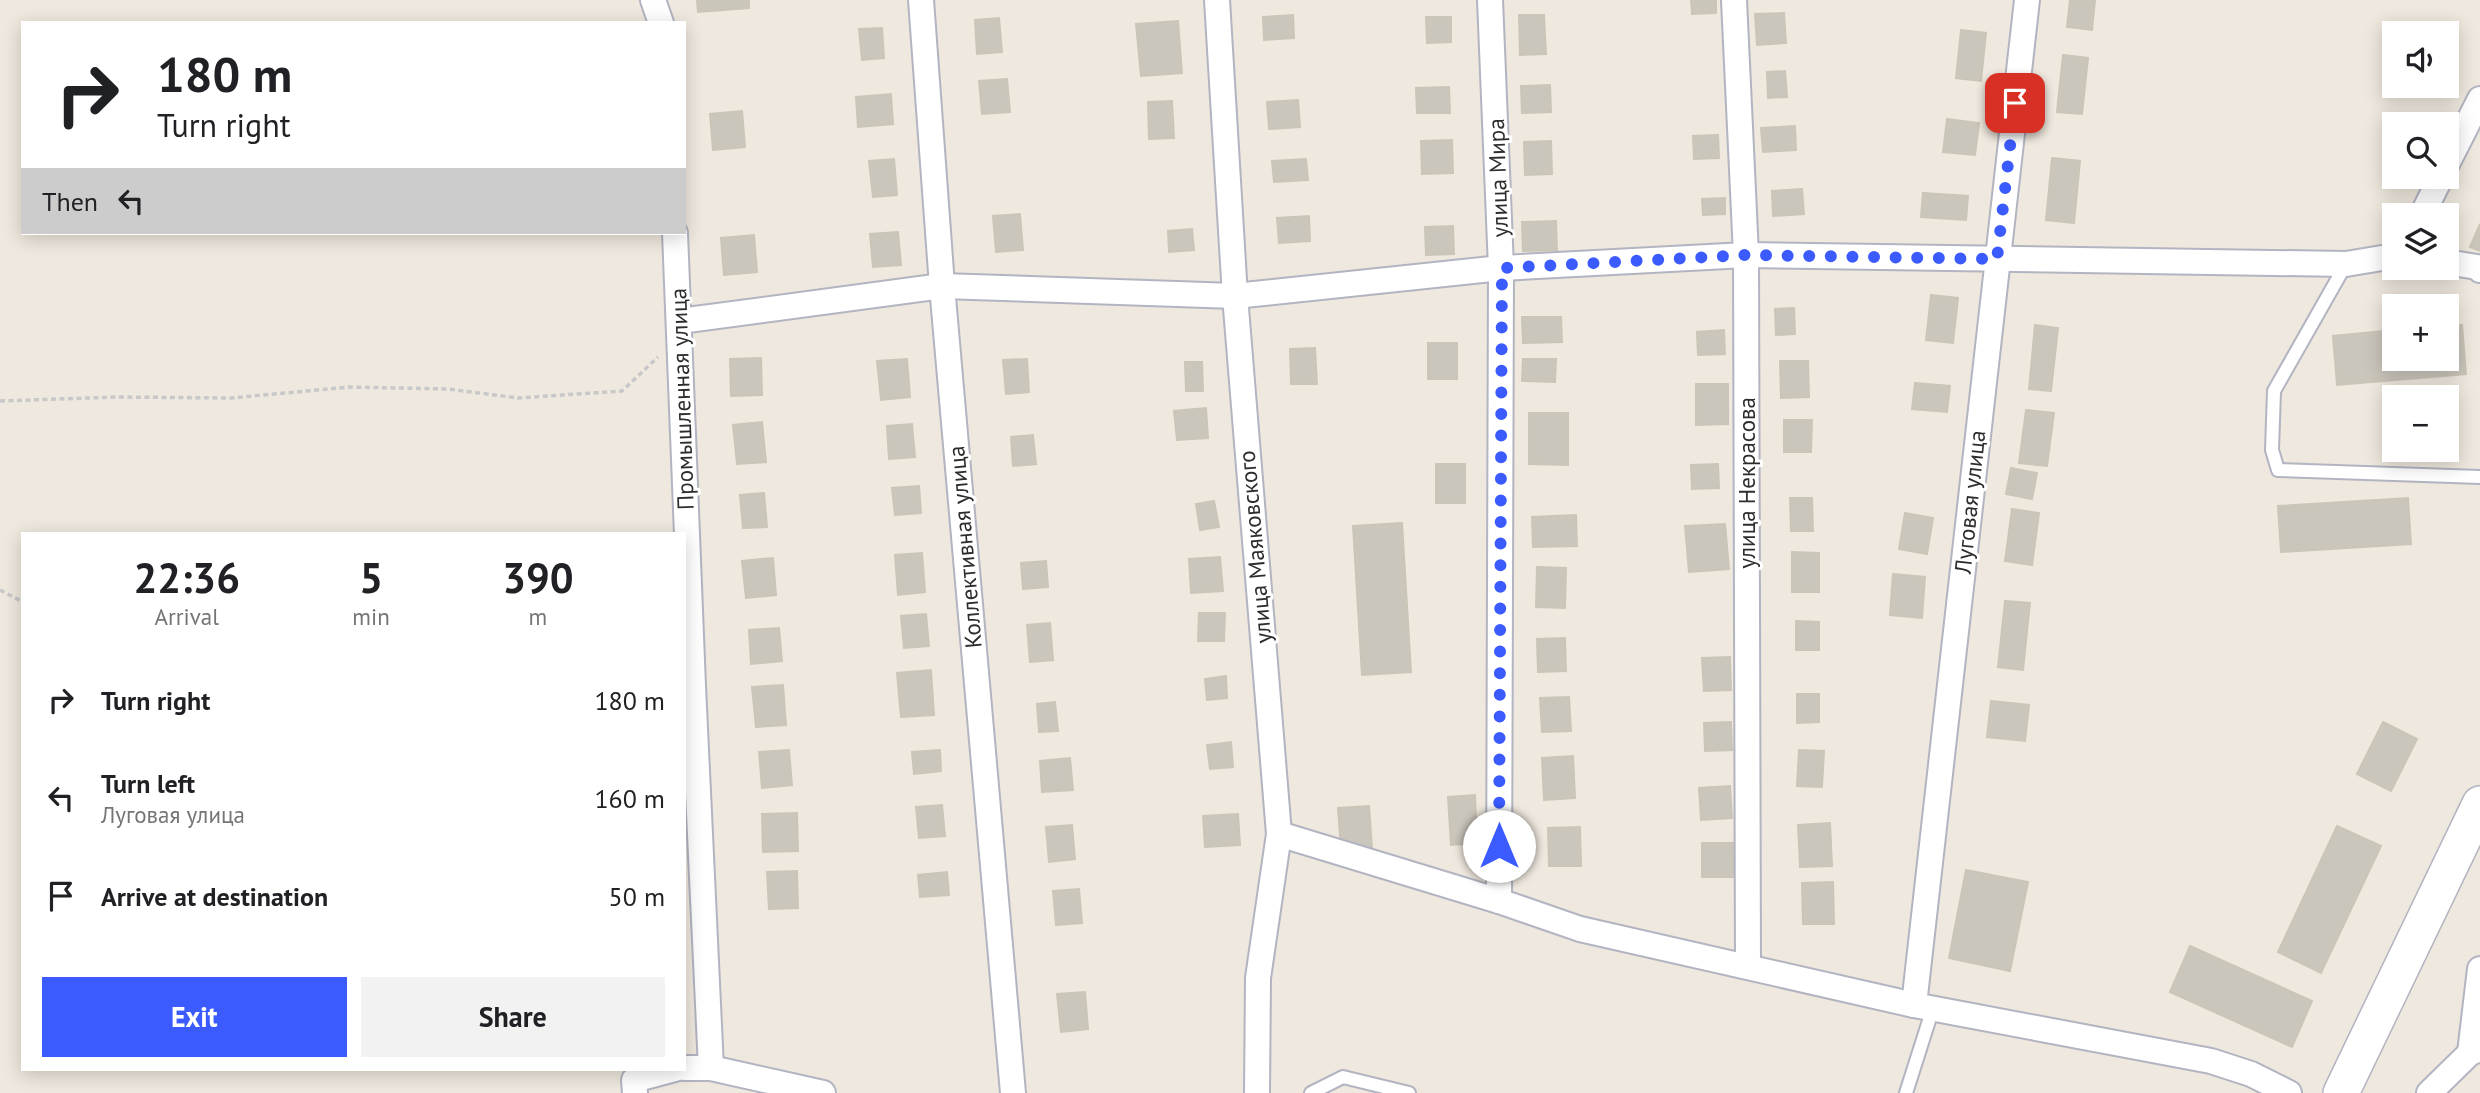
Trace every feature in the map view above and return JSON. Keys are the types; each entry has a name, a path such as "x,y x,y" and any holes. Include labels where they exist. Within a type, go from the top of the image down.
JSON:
{"main road":[{"path":"2341,1093 2480,804"}],"street":[{"path":"653,0 660,21"},
{"name":"Коллективная улица","path":"921,0 942,286 1013,1093"},
{"name":"улица Маяковского","path":"1216,0 1234,296 1279,834 1258,978 1257,1093"},
{"name":"улица Мира","path":"1490,0 1502,268 1499,901"},
{"name":"улица Некрасова","path":"1734,0 1746,255 1748,966"},
{"name":"Луговая улица","path":"1923,1006 1997,259 2027,0"},
{"path":"2459,140 2480,99"},
{"name":"Промышленная улица","path":"675,235 711,1068"},
{"path":"680,321 942,286 1234,296 1502,268 1746,255 2346,264 2382,258"},
{"path":"2459,264 2480,270"},
{"path":"1279,834 1499,901 1580,929 1923,1006 2211,1061 2251,1074 2289,1093"},
{"path":"2429,1093 2475,1051 2480,969"},
{"path":"686,1068 711,1068 822,1093"},
{"path":"635,1093 634,1080 668,1071"}],"lane":[{"path":"2346,264 2274,391 2272,450 2278,470 2480,477"},
{"path":"1906,1093 1923,1006"},
{"path":"1311,1093 1343,1077 1409,1093"}],"path":[{"path":"0,401 117,397 231,398 350,387 447,389 518,398 622,391 658,357 681,349"},
{"path":"0,590 21,601"}],"building":[{"path":"697,0 749,0 749,8 698,12"},
{"path":"1691,0 1716,0 1716,13 1692,14"},
{"path":"2070,0 2095,0 2092,30 2067,27"},
{"path":"1784,13 1786,43 1757,45 1755,14"},
{"path":"1293,15 1294,38 1264,40 1263,17"},
{"path":"1519,15 1544,15 1546,54 1520,55"},
{"path":"1426,17 1451,17 1451,42 1427,43"},
{"path":"999,18 1002,52 977,54 975,20"},
{"path":"1178,21 1182,73 1141,76 1136,24"},
{"path":"882,28 884,58 862,60 859,29"},
{"path":"1961,30 1986,33 1981,81 1956,78"},
{"path":"2063,55 2088,58 2082,114 2057,112"},
{"path":"1785,71 1787,97 1768,98 1767,72"},
{"path":"1007,79 1010,112 982,114 979,81"},
{"path":"1550,85 1551,112 1522,113 1521,86"},
{"path":"1449,87 1450,113 1417,113 1416,88"},
{"path":"891,94 893,124 858,127 856,97"},
{"path":"1298,100 1300,127 1269,129 1267,102"},
{"path":"1172,101 1174,138 1149,139 1148,102"},
{"path":"742,111 745,147 713,150 710,114"},
{"path":"1947,119 1979,123 1975,155 1943,152"},
{"path":"1795,126 1796,150 1763,152 1761,128"},
{"path":"1718,135 1719,158 1694,159 1693,136"},
{"path":"1452,140 1453,173 1422,174 1421,141"},
{"path":"1551,141 1552,174 1525,175 1524,142"},
{"path":"2052,158 2080,161 2074,223 2046,220"},
{"path":"894,159 897,195 873,197 869,161"},
{"path":"1306,159 1308,180 1274,182 1272,161"},
{"path":"1802,189 1804,214 1773,216 1772,191"},
{"path":"1923,193 1968,196 1966,220 1921,217"},
{"path":"1725,198 1725,214 1703,215 1702,199"},
{"path":"1020,214 1023,250 996,252 993,216"},
{"path":"1309,216 1310,241 1279,243 1277,218"},
{"path":"1556,221 1557,250 1523,251 1522,222"},
{"path":"2480,224 2480,251 2470,247"},
{"path":"1453,226 1454,254 1426,255 1425,227"},
{"path":"1192,229 1194,250 1169,252 1168,231"},
{"path":"898,232 901,265 873,267 870,234"},
{"path":"754,235 757,272 724,275 721,238"},
{"path":"1931,295 1958,298 1953,343 1926,340"},
{"path":"1794,308 1795,334 1776,335 1775,309"},
{"path":"1522,317 1561,317 1562,342 1523,343"},
{"path":"2035,325 2058,328 2051,391 2029,389"},
{"path":"2459,325 2462,325 2466,374 2337,385 2333,336 2382,331 2382,371 2459,371"},
{"path":"1724,330 1725,354 1698,355 1697,332"},
{"path":"1428,343 1457,343 1457,379 1428,379"},
{"path":"1315,348 1317,384 1291,384 1290,349"},
{"path":"761,358 762,395 731,396 730,359"},
{"path":"907,359 910,397 881,400 877,361"},
{"path":"1027,359 1029,392 1006,394 1003,360"},
{"path":"1523,359 1556,359 1555,382 1522,381"},
{"path":"1780,361 1808,361 1809,397 1781,398"},
{"path":"1185,362 1202,362 1203,391 1186,391"},
{"path":"1915,383 1950,386 1947,412 1912,409"},
{"path":"1696,384 1728,384 1728,424 1696,425"},
{"path":"1206,408 1208,438 1177,440 1174,411"},
{"path":"2026,410 2054,413 2047,466 2019,463"},
{"path":"1529,413 1568,413 1568,465 1529,464"},
{"path":"1784,420 1812,420 1811,452 1784,452"},
{"path":"762,422 766,462 737,464 733,425"},
{"path":"912,424 915,457 889,459 887,426"},
{"path":"1033,435 1036,464 1013,466 1011,437"},
{"path":"1436,464 1465,464 1465,503 1436,503"},
{"path":"1718,464 1719,488 1692,489 1691,465"},
{"path":"2011,468 2037,473 2032,499 2006,494"},
{"path":"919,486 921,513 895,515 892,488"},
{"path":"764,493 767,527 743,528 740,495"},
{"path":"1790,498 1812,498 1813,531 1791,531"},
{"path":"2408,498 2411,544 2281,552 2278,506"},
{"path":"1214,501 1219,527 1200,530 1196,504"},
{"path":"2012,509 2039,513 2032,565 2005,561"},
{"path":"1905,513 1933,518 1927,554 1899,549"},
{"path":"1576,515 1577,546 1533,547 1532,517"},
{"path":"1402,523 1411,672 1362,675 1353,526"},
{"path":"1725,524 1729,569 1689,572 1685,526"},
{"path":"1792,552 1819,553 1819,592 1792,592"},
{"path":"922,553 925,592 898,595 895,555"},
{"path":"1220,557 1223,591 1191,593 1189,559"},
{"path":"773,558 776,595 746,598 742,561"},
{"path":"1046,561 1048,587 1023,589 1021,563"},
{"path":"1537,567 1566,568 1565,608 1536,607"},
{"path":"1893,574 1925,577 1922,618 1890,615"},
{"path":"2005,601 2030,603 2023,670 1998,667"},
{"path":"1199,613 1225,613 1224,641 1198,641"},
{"path":"926,614 929,646 904,648 901,616"},
{"path":"1796,621 1819,622 1819,650 1796,650"},
{"path":"1050,623 1053,660 1030,662 1027,625"},
{"path":"779,628 782,661 751,664 749,630"},
{"path":"1565,638 1566,671 1538,672 1537,639"},
{"path":"1730,657 1731,690 1704,691 1702,658"},
{"path":"931,670 934,715 901,717 897,673"},
{"path":"1226,676 1227,698 1207,700 1205,679"},
{"path":"783,685 786,725 756,727 752,687"},
{"path":"1797,694 1819,694 1819,722 1797,723"},
{"path":"1569,697 1571,731 1542,732 1540,698"},
{"path":"1991,701 2029,705 2025,741 1987,737"},
{"path":"1055,702 1058,731 1039,732 1037,704"},
{"path":"1731,722 1732,750 1705,751 1704,723"},
{"path":"2383,722 2417,739 2391,791 2357,774"},
{"path":"1231,742 1233,767 1210,769 1207,745"},
{"path":"789,750 792,785 762,788 759,752"},
{"path":"940,750 941,771 914,774 912,752"},
{"path":"1799,750 1824,751 1822,787 1797,786"},
{"path":"1573,756 1575,798 1544,800 1542,758"},
{"path":"1070,758 1073,790 1042,792 1040,761"},
{"path":"1730,786 1732,818 1701,820 1699,788"},
{"path":"1475,795 1477,843 1451,845 1448,797"},
{"path":"942,805 945,836 919,838 916,807"},
{"path":"1369,806 1372,848 1341,850 1338,808"},
{"path":"797,813 798,851 763,852 762,814"},
{"path":"1238,814 1240,845 1205,847 1203,816"},
{"path":"1830,823 1832,866 1800,867 1798,825"},
{"path":"1072,825 1075,859 1049,862 1046,827"},
{"path":"2337,826 2381,846 2321,973 2278,952"},
{"path":"1580,827 1581,866 1549,866 1548,828"},
{"path":"1702,843 1733,843 1733,877 1702,877"},
{"path":"1966,870 2028,882 2010,971 1949,958"},
{"path":"797,871 798,908 769,909 767,872"},
{"path":"947,872 949,895 920,897 918,875"},
{"path":"1833,882 1834,924 1803,924 1802,883"},
{"path":"1079,889 1082,923 1056,925 1053,891"},
{"path":"2190,946 2312,1001 2292,1047 2170,992"},
{"path":"1085,992 1088,1029 1061,1032 1057,994"}],"route":[{"path":"1499,846 1502,268 1746,255 1997,259 2015,103"}]}
